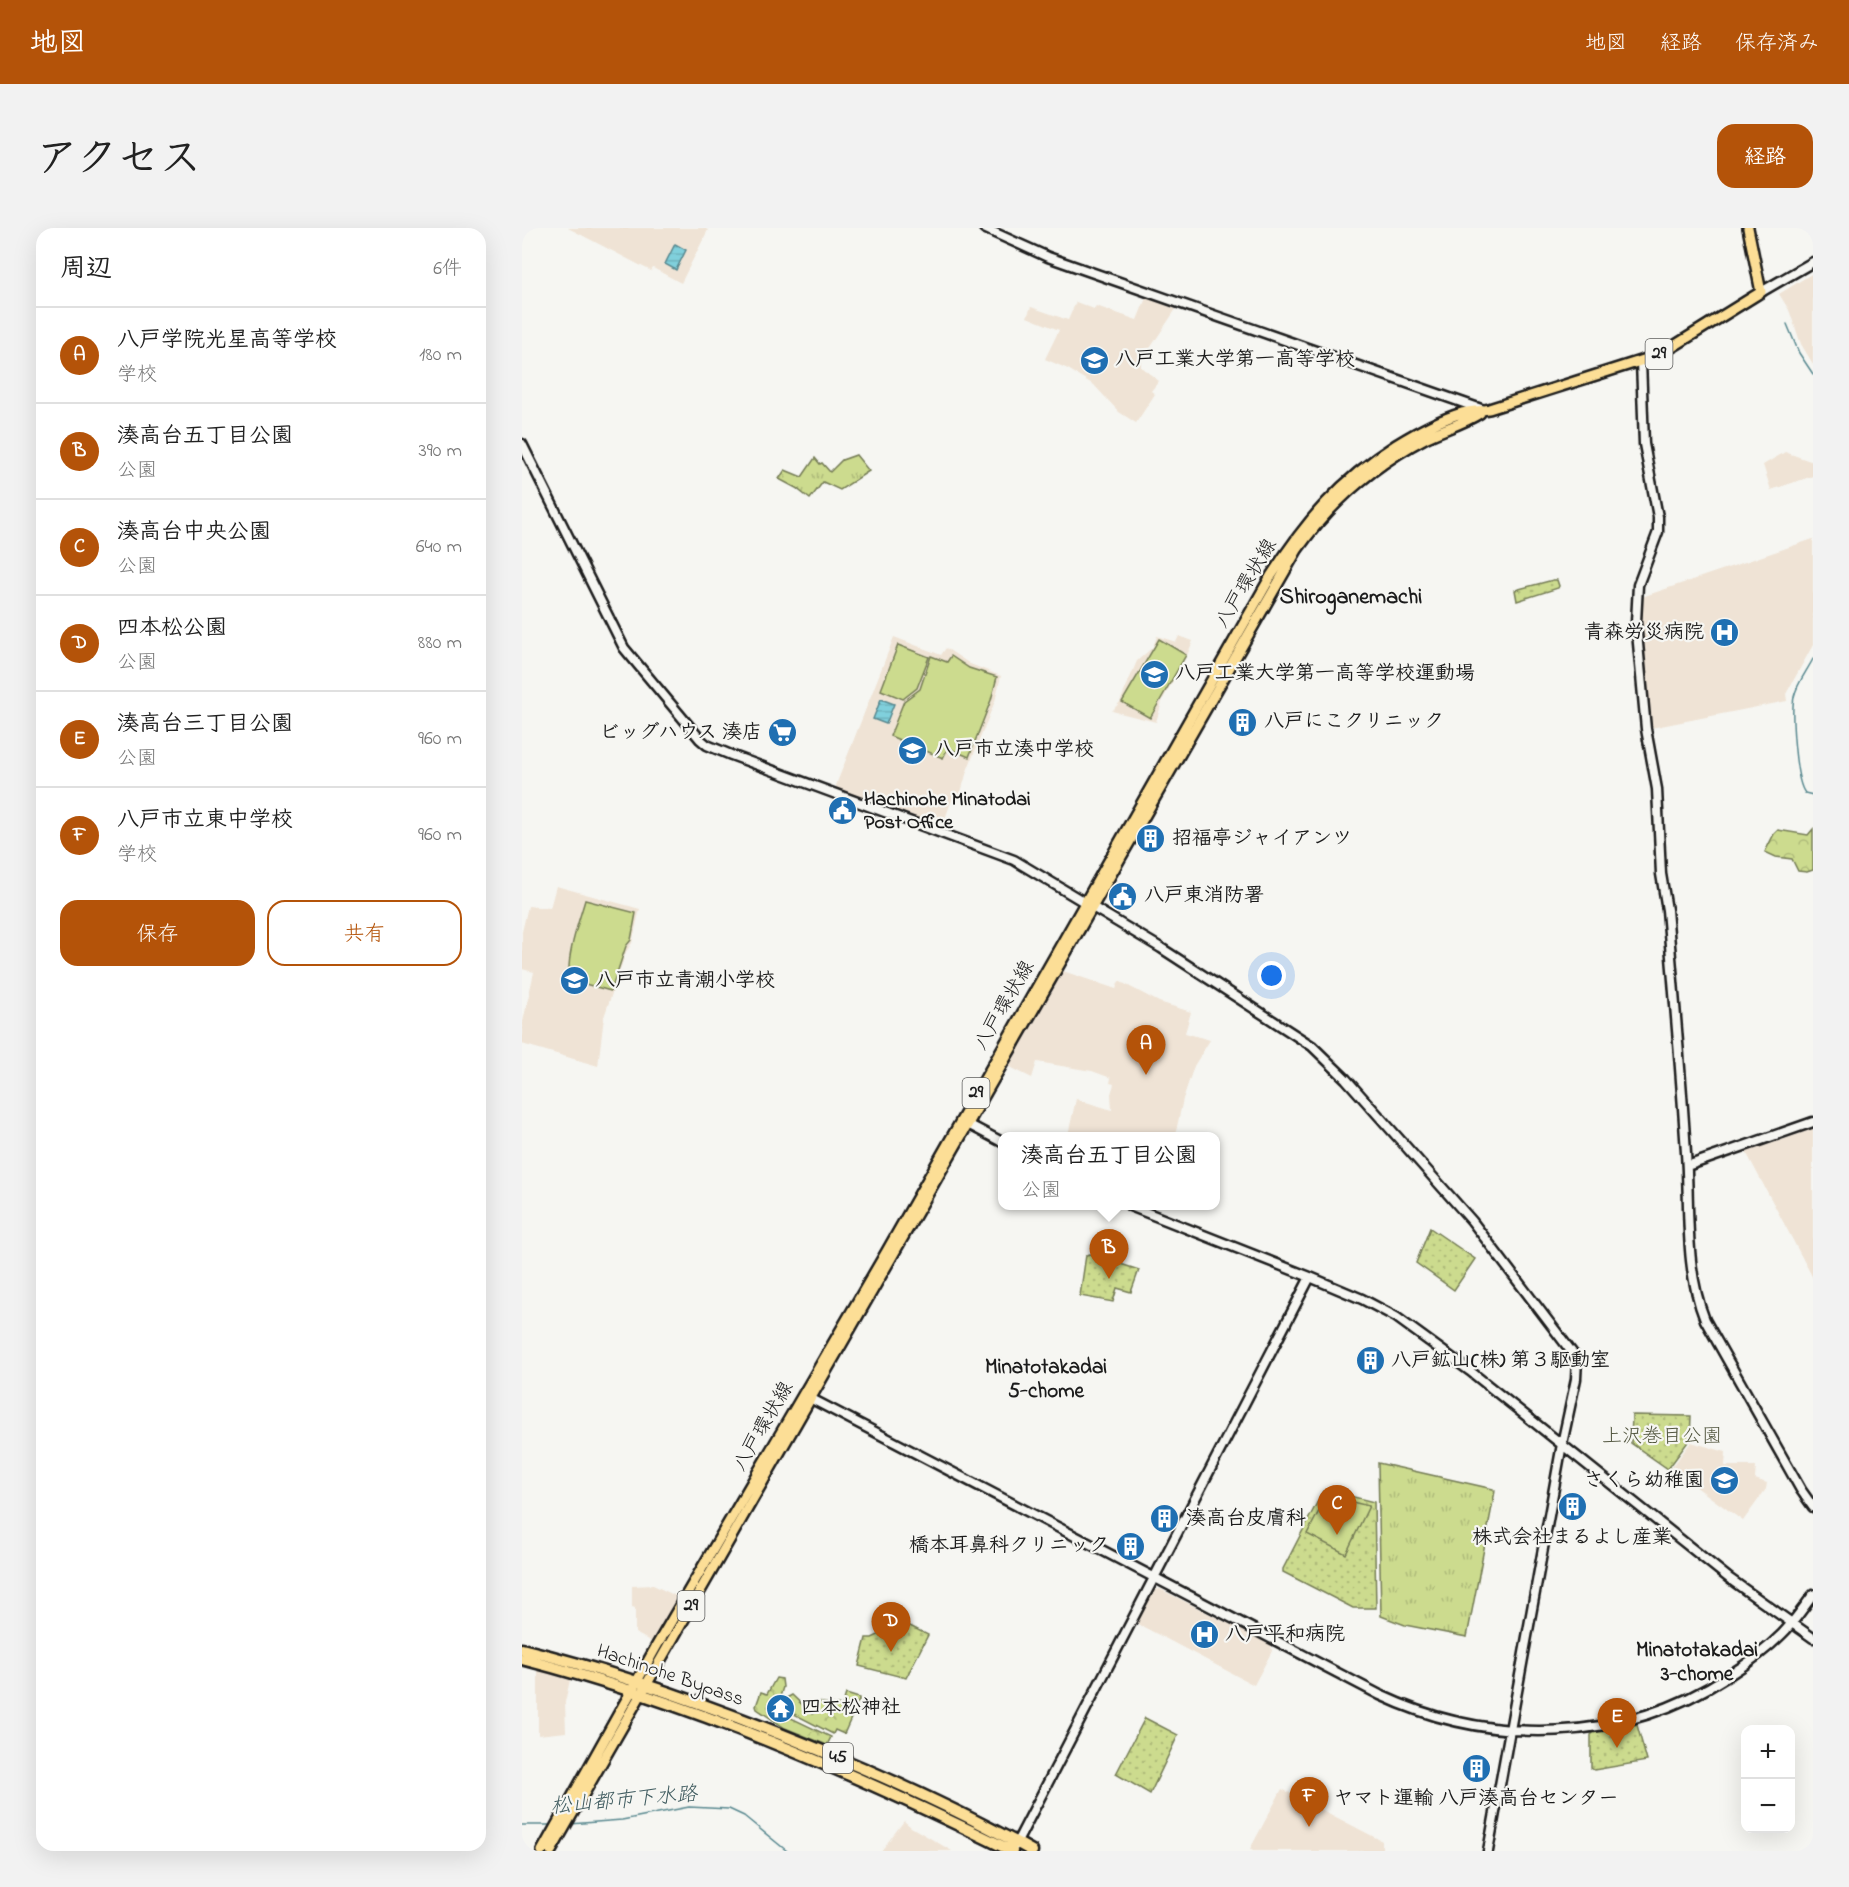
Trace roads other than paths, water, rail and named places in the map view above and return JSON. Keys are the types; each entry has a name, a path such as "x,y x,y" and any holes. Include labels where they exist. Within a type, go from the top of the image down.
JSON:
{"highway":[{"name":"Hachinohe Bypass","path":"522,1649 640,1687 847,1773 1014,1848 1032,1851"},
{"name":"Hachinohe Bypass","path":"522,1659 640,1687"}],"main road":[{"path":"1748,228 1761,292"},
{"name":"八戸環状線","path":"542,1851 640,1687 965,1122 1271,576 1299,534 1336,491 1364,467 1406,439 1451,417 1484,410 1641,361 1674,346 1761,292"},
{"name":"八戸環状線","path":"1088,905 1305,539 1337,502 1385,462 1425,438 1484,410"},
{"name":"八戸環状線","path":"551,1851 640,1687"}],"street":[{"path":"984,228 1048,257 1484,410"},
{"path":"1761,292 1813,262"},
{"path":"1641,361 1644,444 1658,517 1658,532 1638,585 1636,622 1646,729 1658,789 1661,874 1668,922 1687,1166 1687,1212 1696,1294 1700,1308 1776,1446 1813,1507"},
{"path":"1446,397 1454,405 1455,410 1451,417"},
{"path":"522,444 624,648 700,739 707,745 750,762 1014,860 1254,1007 1312,1046 1346,1079 1472,1221 1576,1359 1576,1379 1562,1444 1488,1851"},
{"path":"965,1122 998,1140"},
{"path":"1687,1166 1813,1122"},
{"path":"1140,1210 1310,1276 1396,1317 1470,1371 1730,1579 1813,1638"},
{"path":"1014,1848 1310,1276"},
{"path":"807,1396 1154,1578 1407,1707 1454,1722 1510,1731 1553,1732 1586,1729 1629,1720 1668,1707 1718,1683 1743,1666 1781,1636 1813,1595"}],"water":[{"path":"675,244 686,250 676,270 665,264"},
{"path":"881,699 894,704 886,724 873,719"}],"waterway":[{"path":"1787,324 1799,353 1813,374"},
{"path":"1813,659 1795,692 1793,705 1799,775 1805,793 1813,795"},
{"name":"松山都市下水路","path":"570,1824 622,1820 689,1807 729,1809 744,1816 787,1851"},
{"name":"松山都市下水路","path":"522,1825 553,1825"}],"place":[{"name":"八戸工業大学第一高等学校","path":"1094,360"},
{"name":"青森労災病院","path":"1725,633"},
{"name":"八戸工業大学第一高等学校運動場","path":"1154,674"},
{"name":"八戸にこクリニック","path":"1243,722"},
{"name":"ビッグハウス 湊店","path":"783,733"},
{"name":"八戸市立湊中学校","path":"913,750"},
{"name":"Hachinohe Minatodai Post Office","path":"843,811"},
{"name":"招福亭ジャイアンツ","path":"1151,839"},
{"name":"八戸東消防署","path":"1123,896"},
{"name":"八戸市立青潮小学校","path":"574,981"},
{"name":"八戸学院光星高等学校","path":"1146,1075"},
{"name":"湊高台五丁目公園","path":"1109,1279"},
{"name":"八戸鉱山(株) 第３駆動室","path":"1370,1361"},
{"name":"さくら幼稚園","path":"1725,1481"},
{"name":"株式会社まるよし産業","path":"1572,1507"},
{"name":"湊高台皮膚科","path":"1165,1519"},
{"name":"湊高台中央公園","path":"1337,1535"},
{"name":"橋本耳鼻科クリニック","path":"1130,1546"},
{"name":"八戸平和病院","path":"1204,1635"},
{"name":"四本松公園","path":"891,1652"},
{"name":"四本松神社","path":"780,1708"},
{"name":"湊高台三丁目公園","path":"1617,1748"},
{"name":"ヤマト運輸 八戸湊高台センター","path":"1476,1769"},
{"name":"八戸市立東中学校","path":"1309,1827"}],"district":[{"name":"Shiroganemachi","path":"1351,598"},
{"name":"Minatotakadai 5-chome","path":"1046,1380"},
{"name":"Minatotakadai 3-chome","path":"1697,1663"}],"park label":[{"name":"上沢巻目公園","path":"1662,1437"}]}
